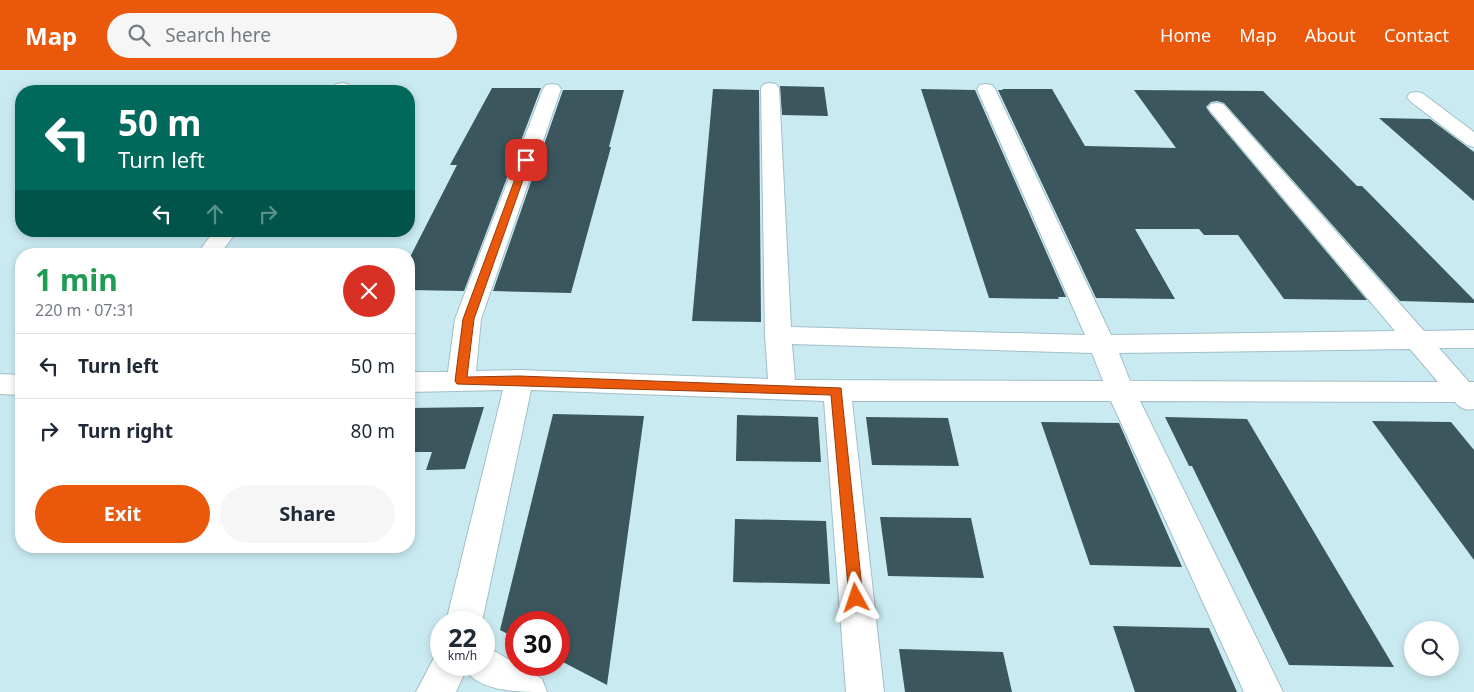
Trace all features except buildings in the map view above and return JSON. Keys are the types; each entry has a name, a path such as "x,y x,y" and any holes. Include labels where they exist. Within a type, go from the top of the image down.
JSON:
{"street":[{"path":"770,88 778,335 782,389"},
{"path":"461,381 468,319 552,89"},
{"path":"986,89 1102,344 1120,390 1264,692"},
{"path":"1416,97 1474,141"},
{"path":"1217,108 1418,340 1470,396"},
{"path":"213,248 221,237"},
{"path":"778,335 1102,344 1474,339"},
{"path":"466,611 519,380"},
{"path":"415,382 519,380 837,391 1120,390 1470,396"},
{"path":"0,384 15,385"},
{"path":"837,391 865,692"},
{"path":"495,672 528,692"},
{"path":"434,692 443,676"}],"route":[{"path":"526,160 468,319 461,381 519,380 837,391 856,598"}]}
